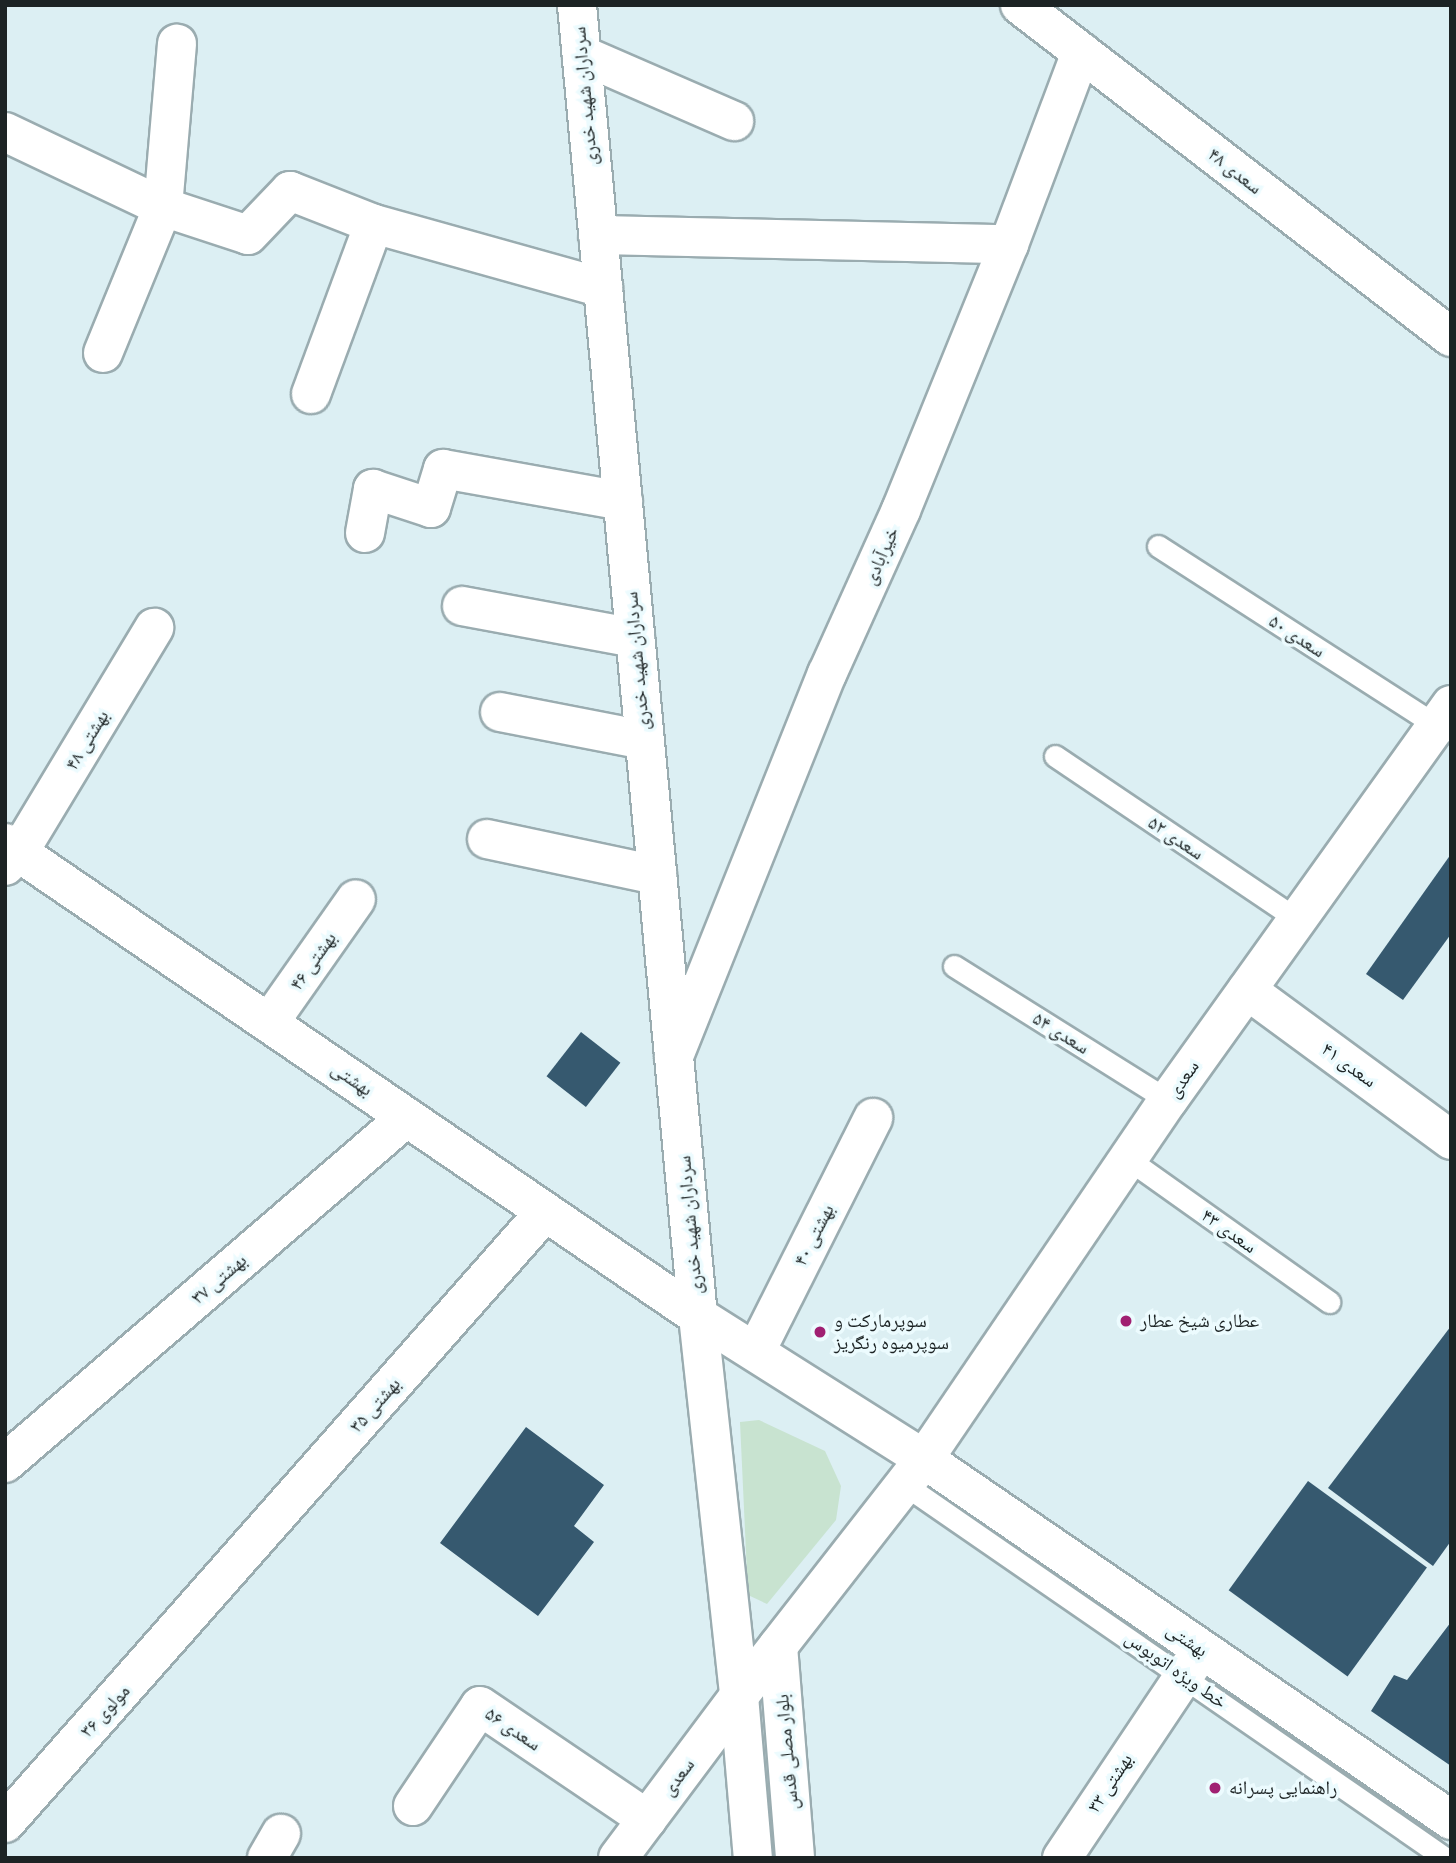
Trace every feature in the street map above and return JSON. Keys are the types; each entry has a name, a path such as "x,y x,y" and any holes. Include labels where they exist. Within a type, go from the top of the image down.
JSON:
{"street":[{"name":"سرداران شهید خدری","path":"577,5 698,1316 739,1696"},
{"name":"سعدی ۴۸","path":"1020,5 1451,337"},
{"path":"103,353 163,207 177,44"},
{"name":"خیرآبادی","path":"674,1056 827,674 901,510 1009,244 1081,52"},
{"path":"582,55 734,121"},
{"path":"5,132 163,207 248,235 290,191 374,224 603,288"},
{"path":"311,394 374,224"},
{"path":"598,235 1009,244"},
{"path":"365,533 373,489 431,508 443,469 622,501"},
{"path":"462,606 635,638"},
{"name":"بهشتی ۴۸","path":"10,854 154,628"},
{"path":"500,712 644,740"},
{"name":"سعدی","path":"618,1858 739,1696 914,1472 1168,1100 1297,919 1446,721"},
{"path":"487,839 657,875"},
{"name":"بهشتی","path":"10,854 269,1023 698,1316 755,1351 914,1472 1192,1662 1451,1820"},
{"name":"بهشتی ۴۶","path":"269,1023 356,899"},
{"name":"سعدی ۴۱","path":"1247,990 1451,1140"},
{"name":"بهشتی ۳۷","path":"18,1452 407,1117"},
{"name":"بهشتی ۴۰","path":"755,1351 873,1118"},
{"name":"بهشتی ۳۵","path":"204,1599 545,1212"},
{"name":"مولوی ۳۶","path":"5,1823 204,1599"},
{"name":"بلوار مصلی قدس","path":"778,1646 795,1858"},
{"name":"بهشتی ۳۳","path":"1062,1858 1158,1708 1192,1662"},
{"path":"739,1696 753,1858"},
{"name":"سعدی ۵۶","path":"413,1806 480,1706 647,1819"}],"lane":[{"name":"سعدی ۵۰","path":"1158,546 1446,721"},
{"name":"سعدی ۵۲","path":"1055,756 1297,919"},
{"name":"سعدی ۵۴","path":"954,966 1168,1100"},
{"name":"سعدی ۴۳","path":"1128,1159 1329,1302"},
{"name":"خط ویژه اتوبوس","path":"1192,1662 1445,1858"}],"green space":[{"path":"759,1420 825,1451 841,1486 836,1520 767,1604 748,1595 740,1422"}],"building":[{"path":"1451,854 1451,934 1403,1000 1366,974"},
{"path":"581,1032 620,1063 586,1107 547,1076"},
{"path":"1451,1326 1451,1541 1433,1566 1328,1488"},
{"path":"526,1427 604,1485 574,1526 594,1542 538,1616 440,1543"},
{"path":"1308,1481 1427,1567 1348,1677 1229,1590"},
{"path":"1451,1622 1451,1766 1371,1711 1394,1675 1407,1680"}],"place":[{"name":"عطاری شیخ عطار","path":"1126,1321"},
{"name":"سوپرمارکت و سوپرمیوه رنگریز","path":"820,1332"},
{"name":"راهنمایی پسرانه","path":"1215,1788"}]}
